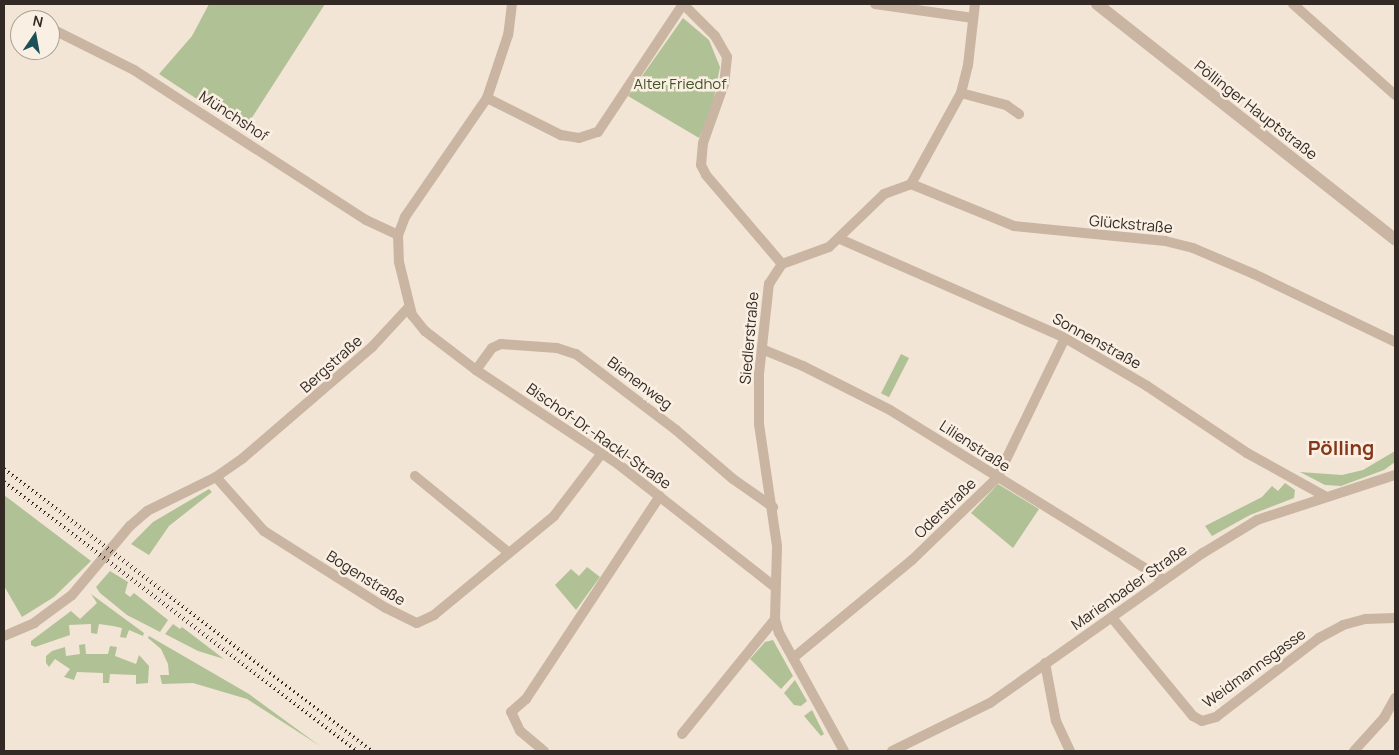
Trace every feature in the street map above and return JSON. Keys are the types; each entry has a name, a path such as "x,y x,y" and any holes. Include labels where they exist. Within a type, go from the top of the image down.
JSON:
{"street":[{"path":"409,307 397,250 398,235 405,217 486,98 508,35 513,4"},
{"path":"486,98 561,135 580,138 598,132 683,4 715,36 727,57 724,84 703,143 701,165 706,175 782,264 815,255 840,239 884,194 911,184 961,93 975,4"},
{"path":"875,4 973,18"},
{"name":"Pöllinger Hauptstraße","path":"1097,4 1395,240"},
{"path":"1293,4 1395,95"},
{"name":"Münchshof","path":"60,33 134,70 366,220 398,235"},
{"path":"961,93 1006,105 1019,114"},
{"name":"Glückstraße","path":"911,184 1014,226 1165,241 1193,248 1254,274 1395,342"},
{"name":"Sonnenstraße","path":"840,239 1064,338 1147,386 1248,454 1325,496"},
{"name":"Siedlerstraße","path":"782,264 769,284 762,349 759,424 773,507 777,546 776,619 779,634 844,751"},
{"name":"Bischof-Dr.-Rackl-Straße","path":"409,307 425,330 476,370 602,453 776,586"},
{"name":"Bergstraße","path":"4,636 34,623 72,595 130,526 147,511 216,477 314,400 372,347 409,307"},
{"name":"Oderstraße","path":"793,658 912,560 997,478 1064,338"},
{"name":"Bienenweg","path":"476,370 492,348 501,344 557,348 576,354 676,430 733,480 773,507"},
{"name":"Lilienstraße","path":"762,349 823,375 890,410 1164,580"},
{"name":"Bogenstraße","path":"216,477 264,531 386,608 417,623 434,615 508,552 554,516 602,453"},
{"name":"Marienbader Straße","path":"892,751 963,718 1113,619 1164,580 1257,520 1325,496 1395,475"},
{"path":"415,476 508,552"},
{"path":"544,751 520,731 511,712 526,699 660,496"},
{"name":"Weidmannsgasse","path":"1113,619 1193,716 1202,721 1216,717 1319,638 1343,625 1366,619 1395,618"},
{"path":"682,734 776,619"},
{"path":"1045,664 1056,721 1070,751"},
{"path":"1354,751 1384,718 1395,698"}],"green space":[{"path":"209,4 325,4 244,130 159,74 192,36"},
{"name":"Alter Friedhof","path":"683,18 709,40 720,67 711,113 699,138 628,96"},
{"path":"901,354 909,358 889,397 881,393"},
{"path":"1395,451 1395,462 1384,470 1341,486 1325,485 1300,472 1342,475 1363,470"},
{"path":"1285,483 1295,490 1294,498 1250,515 1212,536 1205,526 1262,497 1272,486 1278,491"},
{"path":"998,484 1039,509 1013,548 971,513"},
{"path":"209,489 212,492 169,526 149,555 131,544 153,522"},
{"path":"4,495 91,561 54,597 22,617 4,586"},
{"path":"587,567 600,577 576,610 555,585 571,569 579,576"},
{"path":"110,571 128,582 125,593 130,597 134,593 168,620 160,632 127,615 100,593 96,587"},
{"path":"91,594 144,633 143,636 129,630 126,638 120,637 122,628 113,626 99,624 97,634 91,633 91,624 69,625 70,635 35,647 31,645 31,641 71,611 80,619 97,603"},
{"path":"173,624 180,629 182,627 224,659 198,651 165,634"},
{"path":"149,636 249,694 320,746 247,699 193,683 162,684 160,675 169,675 168,664 161,649 148,638"},
{"path":"773,640 793,676 781,689 750,659 765,642"},
{"path":"85,644 86,654 108,654 110,646 117,647 115,656 136,664 139,655 149,666 148,683 136,684 136,675 110,674 109,683 103,683 103,673 77,672 74,680 64,677 70,669 55,659 49,667 46,663 46,656 52,651 65,647 66,656 80,654 79,645"},
{"path":"795,680 807,701 801,706 794,705 784,693"},
{"path":"812,710 824,734 821,736 804,716"}],"railway":[{"path":"4,469 371,751"},
{"path":"4,482 357,751"}],"district":[{"name":"Pölling","path":"1341,447"}]}
